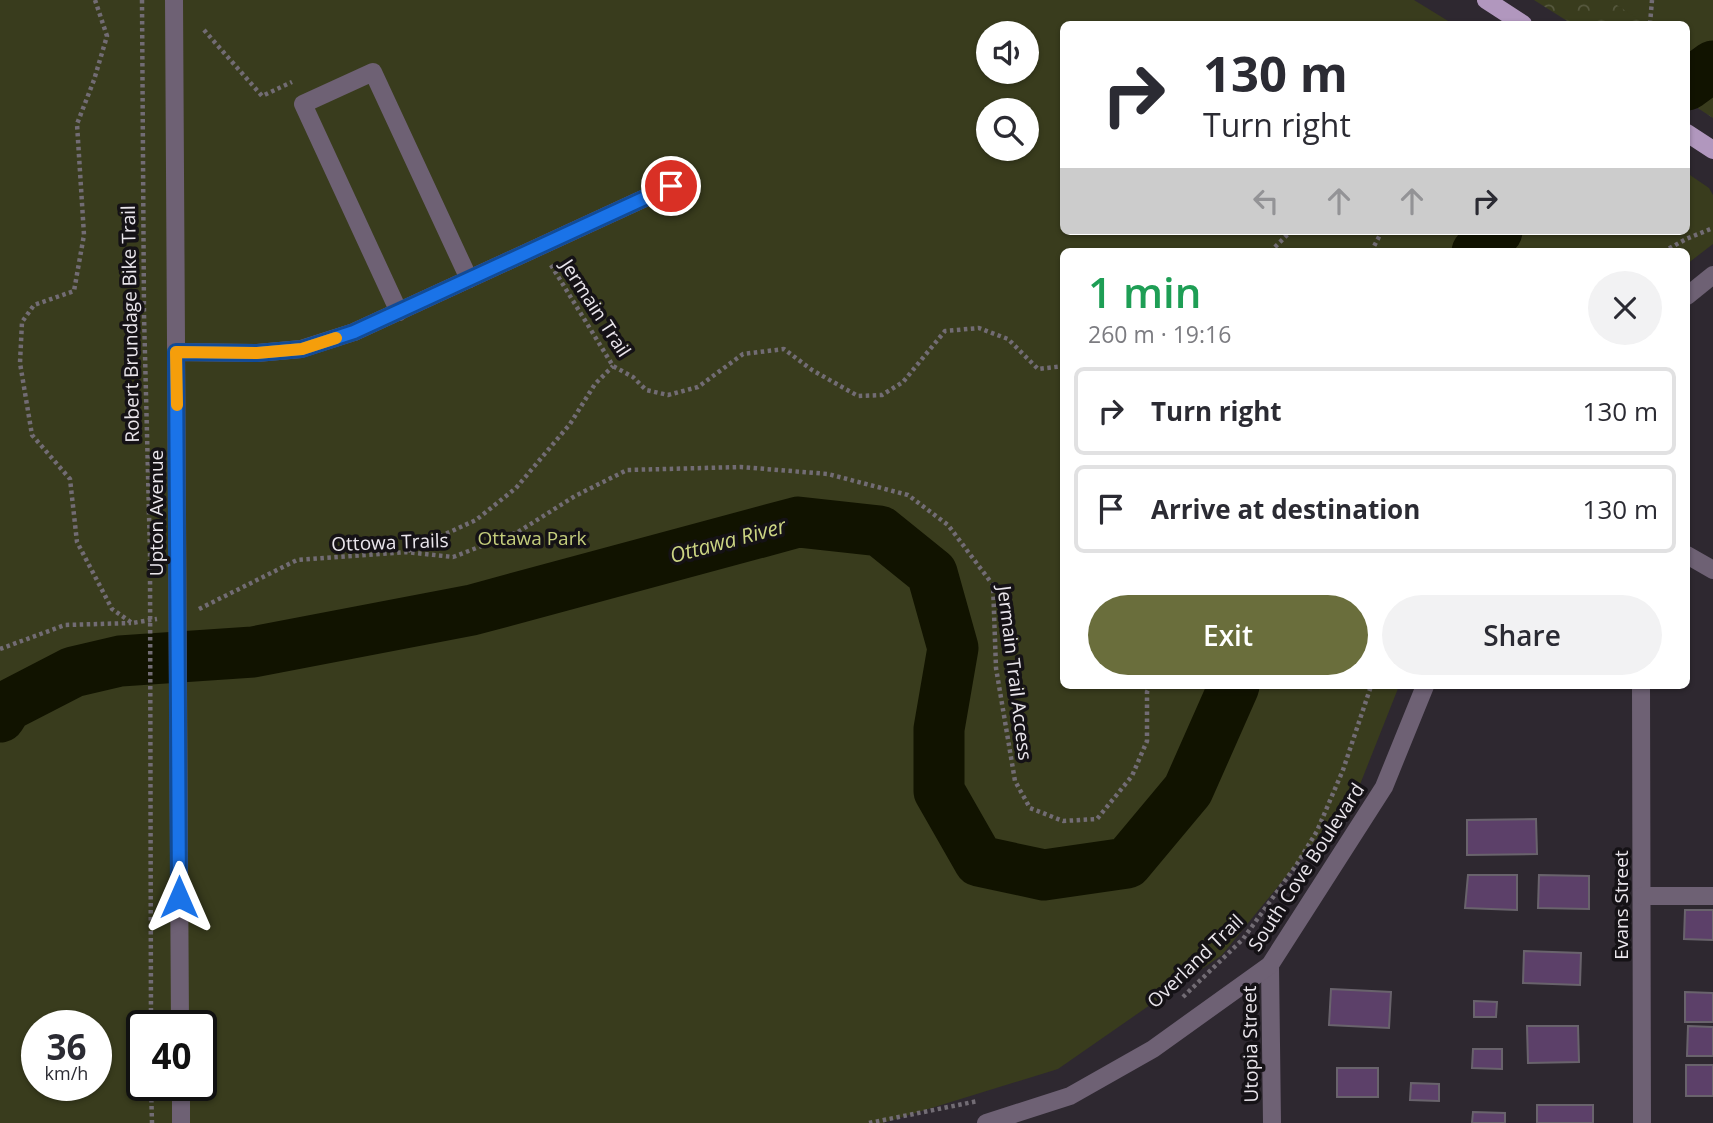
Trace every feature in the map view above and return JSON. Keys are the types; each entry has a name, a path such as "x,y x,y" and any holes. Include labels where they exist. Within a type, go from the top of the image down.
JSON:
{"main road":[{"path":"1486,0 1518,21"},
{"path":"1690,135 1713,150"}],"street":[{"name":"Upton Avenue","path":"174,0 180,1010"},
{"path":"399,312 303,104 373,72 469,279"},
{"path":"176,352 257,353 302,349 354,332 671,186"},
{"path":"1690,294 1713,275"},
{"path":"1690,557 1713,570"},
{"name":"South Cove Boulevard","path":"986,1123 1070,1096 1153,1048 1270,965 1384,787 1424,689"},
{"name":"Evans Street","path":"1641,689 1643,1123"},
{"path":"1642,896 1713,896"},
{"name":"Utopia Street","path":"1270,965 1272,1123"},
{"path":"181,1101 181,1123"}],"path":[{"path":"95,0 107,36 77,124 84,235 74,291 34,305 22,321 20,363 32,436 71,479 77,542 112,609 132,622"},
{"name":"Robert Brundage Bike Trail","path":"142,0 145,415 150,553 151,1010"},
{"path":"1650,21 1652,0"},
{"path":"204,30 262,96 293,82"},
{"path":"1670,248 1713,228"},
{"path":"1274,248 1287,235"},
{"name":"Jermain Trail","path":"539,247 613,366 633,377 646,390 668,395 698,387 743,354 784,349 812,370 858,396 883,395 903,382 945,331 979,328 1008,339 1038,369 1060,366"},
{"path":"406,552 476,520 516,488 570,424 595,384 613,366"},
{"name":"Ottowa Trails","path":"188,616 297,560 406,552 453,557 518,532 575,496 627,470 727,467"},
{"name":"Jermain Trail Access","path":"727,467 828,474 908,495 948,525 993,585 996,668 1015,781 1030,808 1063,821 1097,819 1132,776 1147,741 1148,689"},
{"path":"0,649 65,625 166,618"},
{"name":"Overland Trail","path":"1178,1002 1243,939 1297,864 1317,831 1331,799 1370,689"},
{"path":"869,1123 982,1100"},
{"path":"152,1101 152,1123"}],"green space":[{"name":"Ottawa Park","path":"0,0 1414,0 1448,21 1060,21 1060,235 1690,235 1690,175 1709,188 1713,195 1713,244 1690,262 1690,248 1060,248 1060,689 1398,689 1359,787 1222,955 1058,1069 883,1123 0,1123"},
{"path":"1534,0 1713,0 1713,118 1690,103 1690,21 1567,21"},
{"path":"1609,0 1713,0 1713,68 1690,53 1690,21 1641,21"}],"building":[{"path":"1536,819 1537,854 1467,855 1467,820"},
{"path":"1468,875 1517,875 1517,910 1465,908"},
{"path":"1539,875 1589,876 1589,909 1538,908"},
{"path":"1685,910 1713,910 1713,940 1684,939"},
{"path":"1524,951 1581,953 1580,985 1523,983"},
{"path":"1331,989 1391,992 1389,1028 1329,1025"},
{"path":"1685,992 1713,993 1713,1022 1685,1022"},
{"path":"1474,1001 1497,1002 1496,1017 1474,1017"},
{"path":"1527,1026 1578,1026 1579,1062 1528,1063"},
{"path":"1688,1026 1713,1027 1713,1056 1687,1056"},
{"path":"1473,1049 1502,1049 1502,1069 1472,1068"},
{"path":"1686,1065 1713,1065 1713,1096 1686,1096"},
{"path":"1337,1068 1378,1068 1378,1097 1337,1097"},
{"path":"1411,1083 1439,1084 1439,1101 1410,1100"},
{"path":"1537,1105 1593,1105 1593,1123 1537,1123"},
{"path":"1473,1112 1505,1113 1505,1123 1472,1123"}],"waterway":[{"name":"Ottawa River","path":"1690,83 1713,66"},
{"name":"Ottawa River","path":"1481,248 1493,235"},
{"name":"Ottawa River","path":"0,717 7,706 73,672 120,661 253,652 472,610 798,522 880,531 932,573 953,648 939,729 939,791 979,861 1044,875 1127,863 1188,790 1233,689"}],"slow traffic":[{"path":"177,405 176,352 257,353 302,349 336,338"}],"route":[{"path":"179,897 176,352 257,353 302,349 354,332 671,186"}]}
